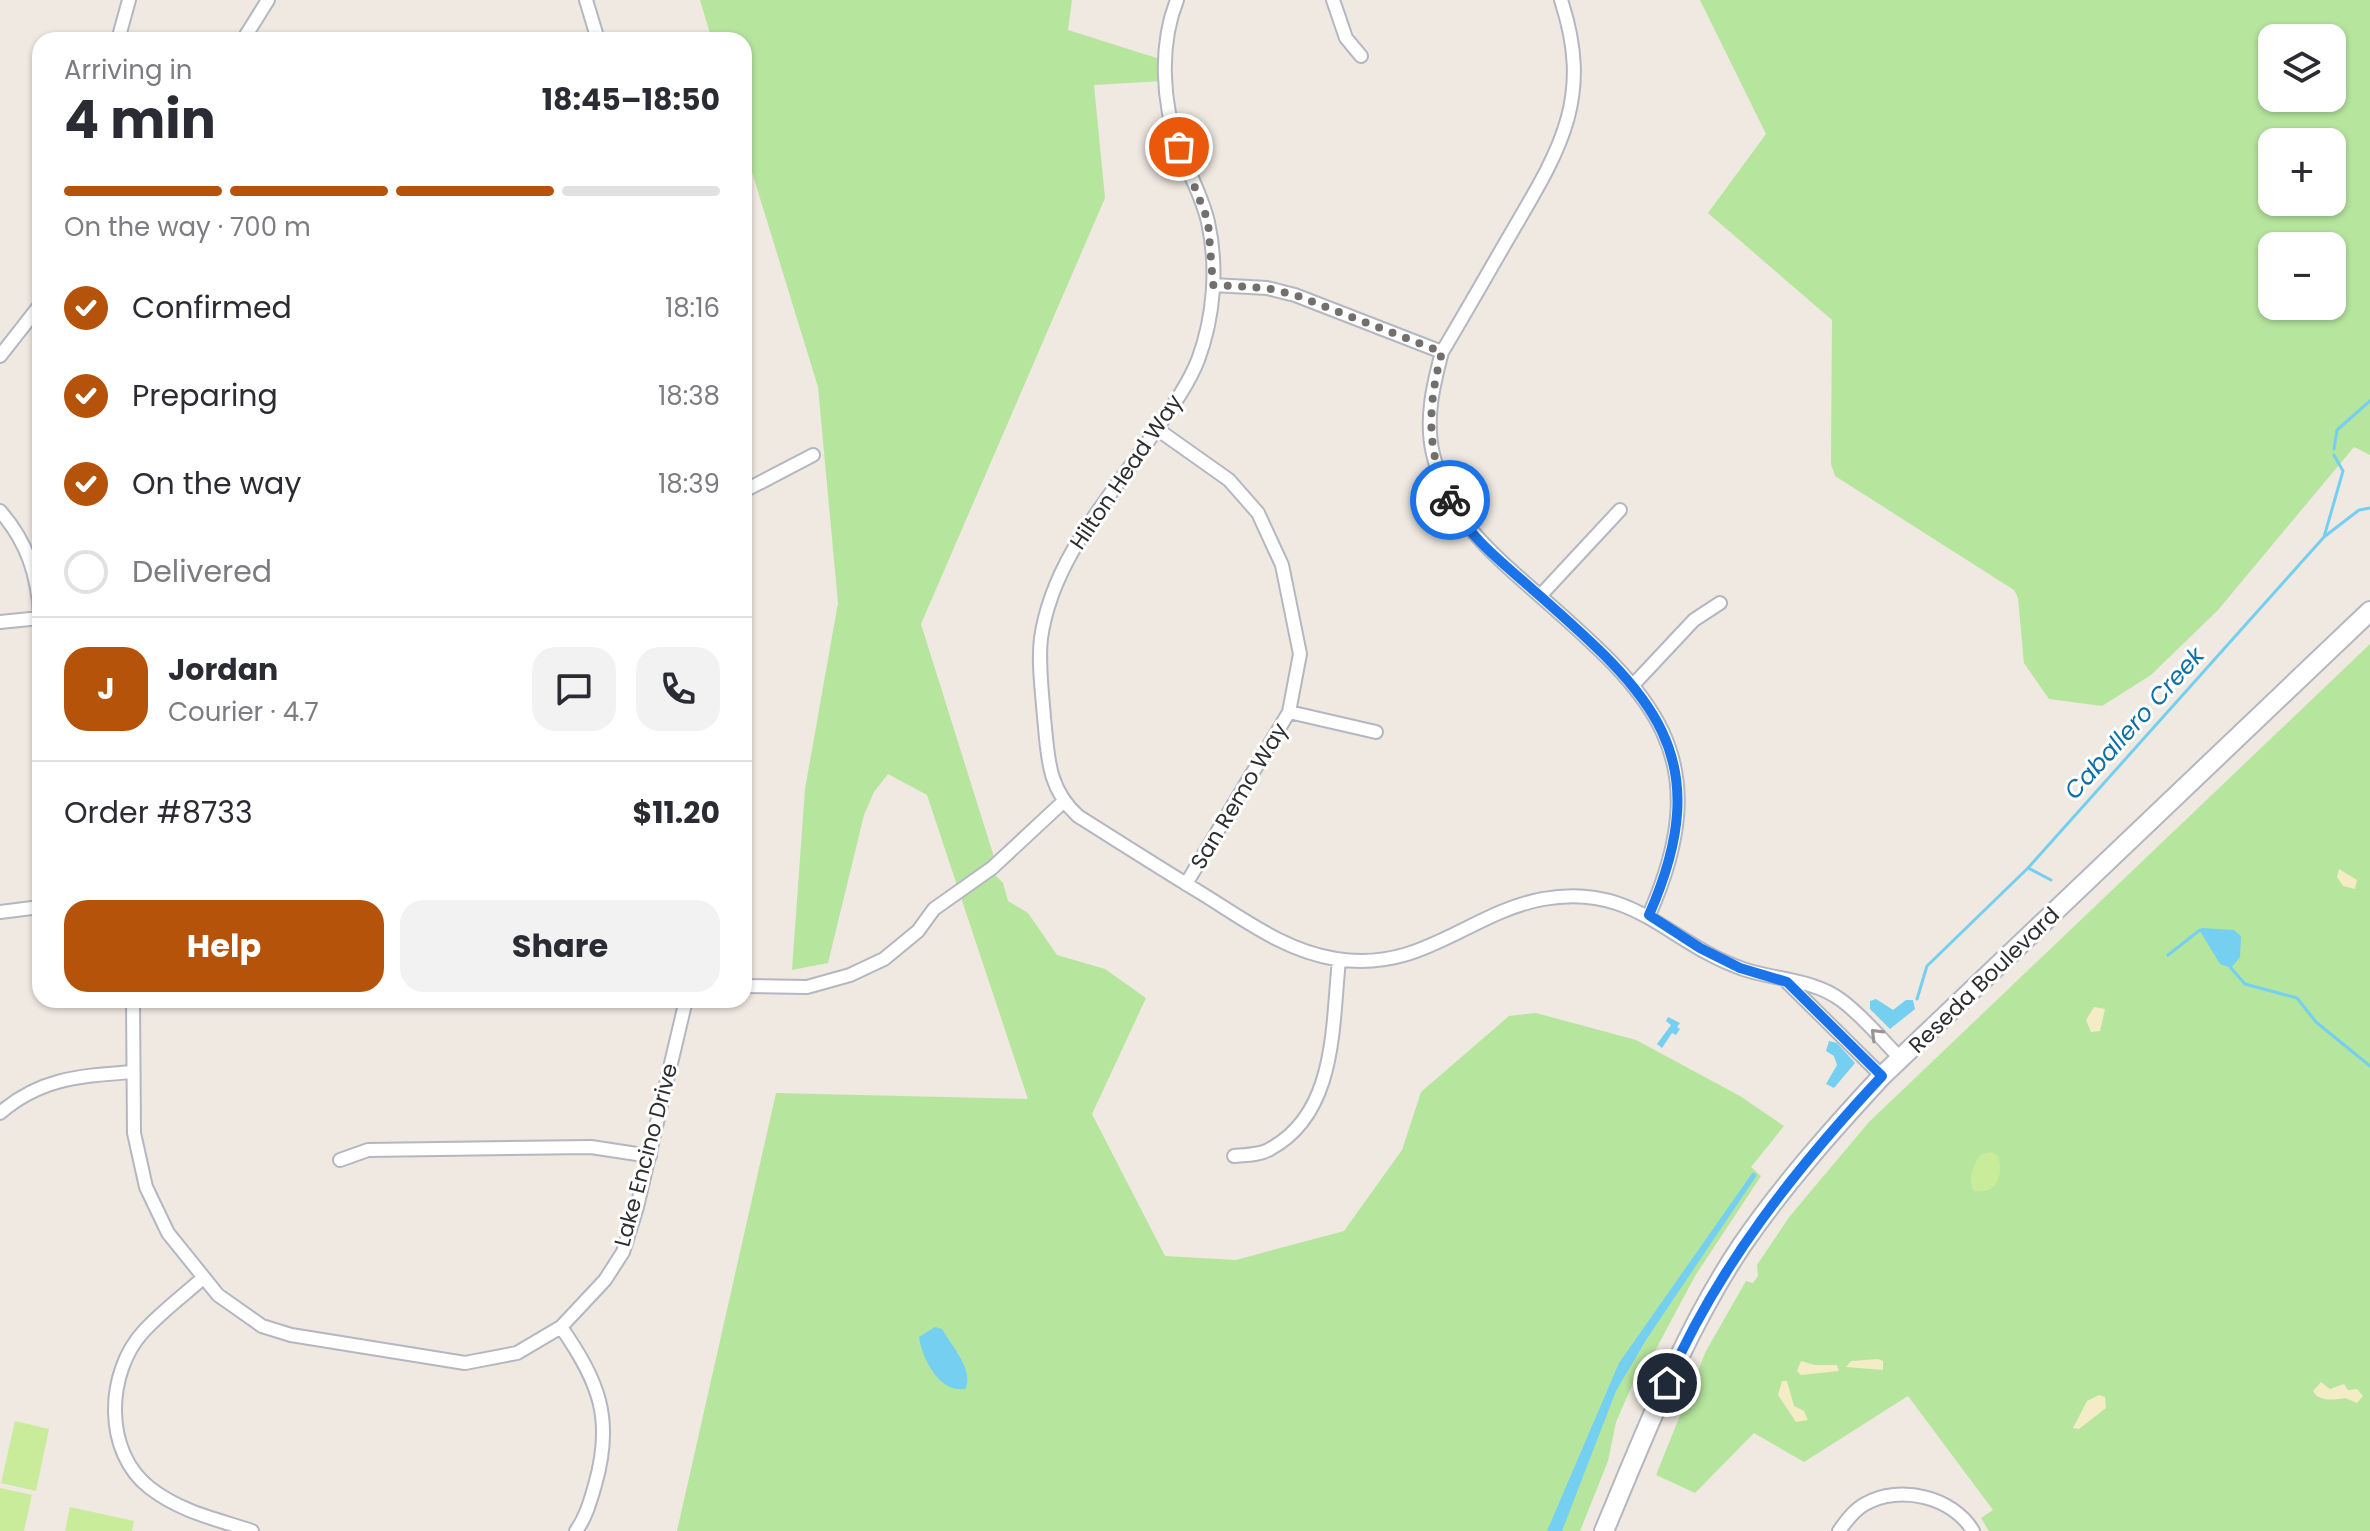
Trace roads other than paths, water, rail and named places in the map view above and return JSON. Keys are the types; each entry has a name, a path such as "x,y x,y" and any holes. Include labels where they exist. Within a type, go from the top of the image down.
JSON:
{"main road":[{"name":"Reseda Boulevard","path":"1604,1531 1677,1360 1741,1248 1821,1141 1882,1076 2370,611"}],"street":[{"path":"120,32 129,0"},
{"path":"248,32 268,0"},
{"path":"586,0 596,32"},
{"name":"Hilton Head Way","path":"1063,802 1049,772 1041,670 1041,641 1046,613 1071,552 1157,429 1197,361 1211,309 1213,285 1208,221 1169,115 1167,42 1177,0"},
{"path":"1333,0 1346,38 1361,56"},
{"path":"1561,0 1568,23 1574,73 1563,141 1442,352 1432,389 1429,427 1442,483 1469,529 1633,685 1654,714 1670,748 1679,804 1676,842 1668,871 1649,915"},
{"path":"1213,285 1267,288 1295,295 1442,352"},
{"path":"0,356 32,321"},
{"name":"San Remo Way","path":"1157,429 1229,480 1258,513 1272,538 1290,595 1300,654 1289,712 1186,884"},
{"path":"752,487 813,455"},
{"path":"1540,596 1620,510"},
{"path":"0,511 13,526 32,563"},
{"path":"1633,685 1694,620 1720,603"},
{"path":"0,622 32,618"},
{"path":"1289,712 1376,732"},
{"path":"752,986 807,987 868,968 918,931 934,909 992,868 1063,802 1078,816 1292,948 1339,960 1367,961 1414,953 1542,899 1593,898 1649,915 1700,948 1740,968 1787,982 1813,985 1841,1000 1901,1059"},
{"path":"0,912 32,908"},
{"path":"1234,1156 1268,1151 1308,1115 1322,1087 1328,1062 1339,960"},
{"path":"1787,982 1882,1076"},
{"name":"Lake Encino Drive","path":"133,1008 131,1072 134,1133 146,1187 168,1233 203,1278 235,1309 262,1326 291,1335 375,1351 465,1363 517,1353 561,1327 605,1280 623,1252 650,1156 684,1008"},
{"path":"0,1113 36,1087 83,1075 131,1072"},
{"path":"340,1160 368,1150 591,1147 650,1156"},
{"path":"203,1278 142,1333 131,1351 118,1376 114,1404 117,1427 127,1459 147,1486 192,1513 252,1531"},
{"path":"561,1327 586,1364 606,1429 605,1452 589,1505 576,1531"},
{"path":"1839,1531 1865,1504 1907,1495 1934,1499 1952,1509 1973,1531"}],"water":[{"path":"2202,928 2234,930 2241,936 2240,957 2231,968 2220,964 2200,931"},
{"path":"1876,999 1893,1010 1906,1000 1913,1000 1915,1009 1890,1029 1870,1009 1870,1001"},
{"path":"1668,1017 1680,1023 1677,1027 1680,1029 1676,1035 1672,1033 1662,1048 1657,1044 1671,1025 1666,1021"},
{"path":"1829,1041 1837,1043 1855,1063 1834,1088 1826,1084 1837,1065 1834,1056 1826,1051"},
{"path":"1753,1172 1757,1175 1646,1340 1616,1391 1562,1531 1547,1531 1619,1363"},
{"path":"935,1327 942,1329 961,1358 967,1374 965,1389 947,1386 928,1364 919,1337"}],"waterway":[{"name":"Caballero Creek","path":"2334,449 2337,430 2370,401"},
{"name":"Caballero Creek","path":"1917,999 1927,966 2028,868 2324,537 2343,471 2334,455"},
{"path":"2324,537 2359,510 2370,508"},
{"path":"2030,869 2051,880"},
{"path":"2168,955 2200,930"},
{"path":"2231,968 2245,984 2297,998 2316,1022 2370,1066"}]}
